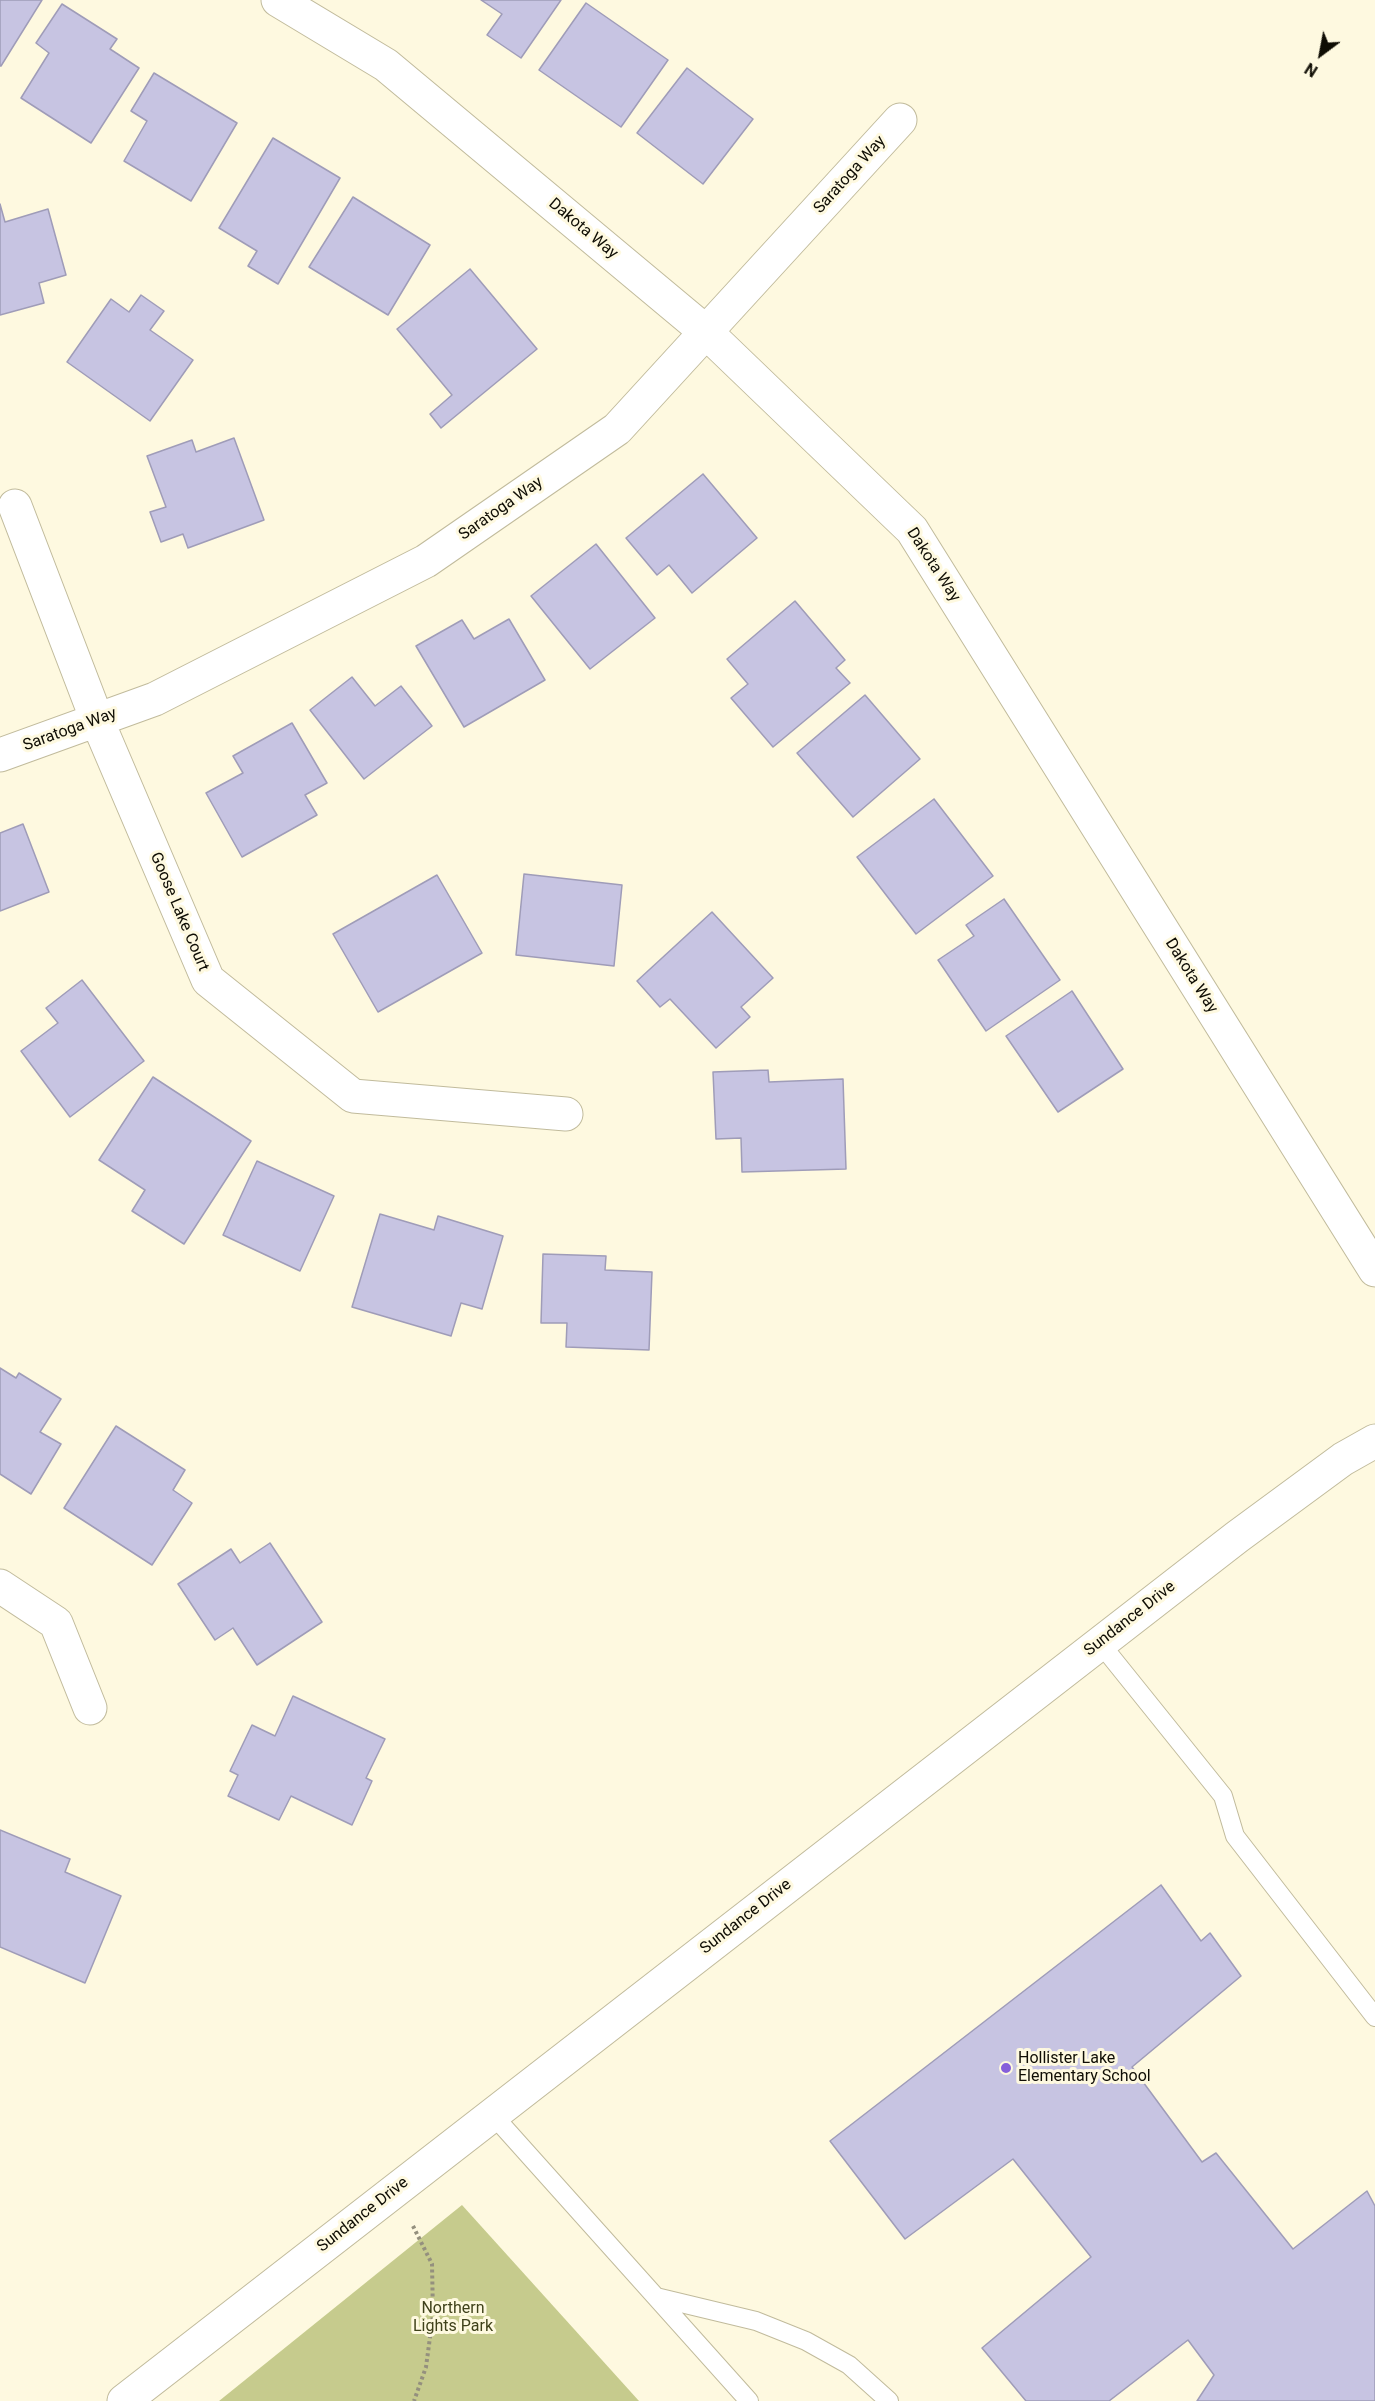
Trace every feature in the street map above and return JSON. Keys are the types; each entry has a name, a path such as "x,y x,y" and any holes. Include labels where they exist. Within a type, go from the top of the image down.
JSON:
{"street":[{"name":"Dakota Way","path":"278,0 386,65 706,332 912,530 1375,1270"},
{"name":"Saratoga Way","path":"0,755 155,699 426,561 617,429 900,120"},
{"name":"Goose Lake Court","path":"15,506 97,720 207,980 353,1096 566,1114"},
{"name":"Sundance Drive","path":"124,2401 1246,1530 1343,1459 1375,1441"},
{"path":"0,1586 56,1623 90,1708"}],"lane":[{"path":"1100,1643 1224,1796 1236,1836 1375,2017"},
{"path":"492,2114 749,2401"},
{"path":"656,2297 756,2321 806,2342 849,2365 889,2401"}],"path":[{"path":"396,2189 432,2264 433,2315 426,2367 414,2401"}],"green space":[{"name":"Northern Lights Park","path":"462,2205 639,2401 219,2401"}],"building":[{"path":"0,0 42,0 1,66 0,66"},
{"path":"481,0 561,0 521,58 487,35 502,14"},
{"path":"586,3 668,60 621,127 539,70"},
{"path":"62,4 117,39 110,49 139,68 91,143 21,98 49,53 36,43"},
{"path":"687,68 753,119 703,184 637,133"},
{"path":"154,73 237,123 191,201 124,161 147,121 131,111"},
{"path":"273,138 340,178 278,284 248,266 257,251 219,228"},
{"path":"353,197 430,245 388,315 309,267"},
{"path":"0,204 5,222 48,209 66,275 39,283 44,303 0,315"},
{"path":"470,269 537,349 441,428 430,414 452,395 397,329"},
{"path":"141,295 164,311 150,330 193,360 150,421 67,362 111,299 129,312"},
{"path":"234,438 264,520 188,548 183,534 161,542 150,512 166,507 147,456 192,440 196,452"},
{"path":"703,474 757,538 692,593 669,565 657,575 626,538"},
{"path":"596,544 655,618 590,669 531,596"},
{"path":"795,601 845,660 836,668 850,683 773,747 731,698 748,684 727,659"},
{"path":"509,619 545,680 464,727 416,646 462,620 474,639"},
{"path":"352,677 375,706 401,686 432,726 364,779 310,710"},
{"path":"865,695 920,759 853,817 797,753"},
{"path":"292,723 327,783 305,795 317,815 242,857 206,793 243,773 233,756"},
{"path":"934,799 993,876 916,934 857,857"},
{"path":"23,824 49,892 0,911 0,833"},
{"path":"524,874 622,885 614,966 516,955"},
{"path":"437,875 482,953 378,1012 333,934"},
{"path":"1004,899 1060,980 986,1031 938,960 974,936 966,925"},
{"path":"712,912 773,978 741,1007 750,1017 716,1048 670,999 660,1007 637,981"},
{"path":"82,980 144,1061 70,1117 21,1051 58,1023 46,1008"},
{"path":"1072,991 1123,1069 1058,1112 1006,1036"},
{"path":"768,1070 769,1082 843,1079 846,1169 742,1172 741,1138 716,1139 713,1072"},
{"path":"153,1077 251,1141 184,1244 132,1211 145,1190 99,1160"},
{"path":"257,1161 334,1196 300,1271 223,1235"},
{"path":"380,1214 434,1230 438,1216 503,1236 482,1309 461,1303 451,1336 352,1307"},
{"path":"543,1254 606,1256 605,1270 652,1272 649,1350 566,1347 567,1323 541,1323"},
{"path":"0,1368 16,1378 19,1373 61,1399 40,1432 61,1444 31,1494 0,1474"},
{"path":"116,1426 185,1470 173,1490 192,1503 152,1565 64,1508"},
{"path":"270,1543 322,1622 257,1665 233,1628 215,1640 178,1584 231,1549 240,1563"},
{"path":"293,1696 385,1739 366,1778 372,1781 352,1825 291,1796 279,1820 228,1796 238,1775 230,1771 252,1725 275,1736"},
{"path":"0,1830 70,1859 65,1872 121,1896 85,1983 0,1947"},
{"path":"1161,1885 1201,1941 1210,1933 1241,1976 1132,2067 1202,2162 1216,2153 1293,2249 1367,2191 1375,2206 1375,2401 1197,2401 1214,2375 1188,2340 1109,2401 1026,2401 982,2348 1091,2257 1013,2159 905,2239 830,2141"}],"place":[{"name":"Hollister Lake Elementary School","path":"1006,2068"}]}
